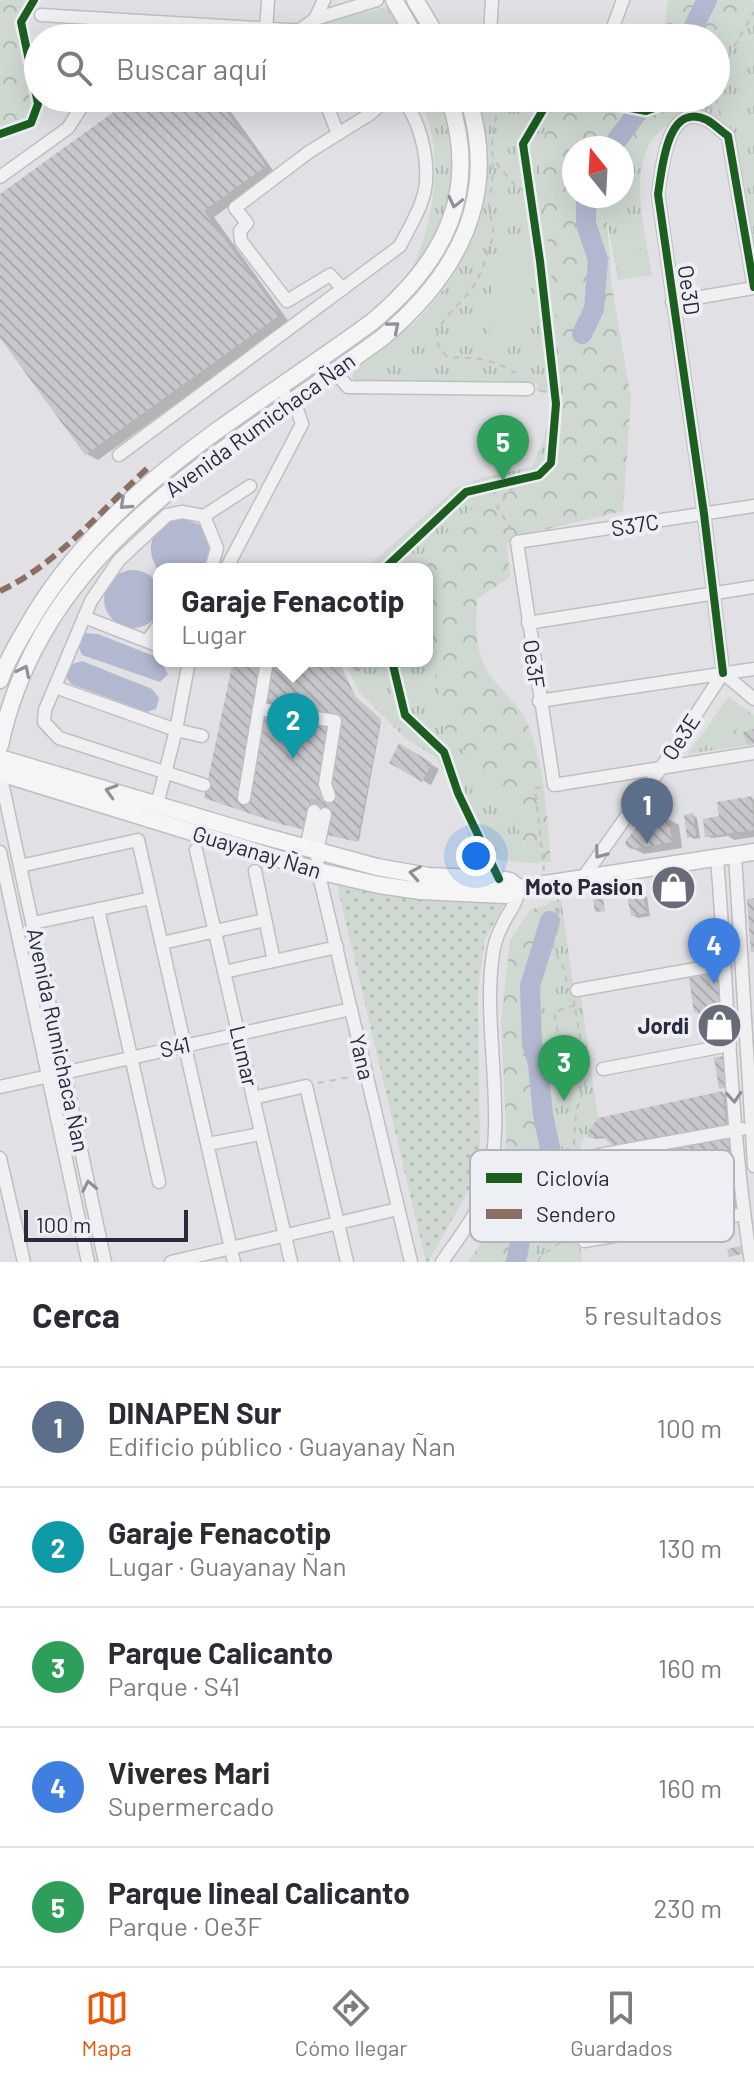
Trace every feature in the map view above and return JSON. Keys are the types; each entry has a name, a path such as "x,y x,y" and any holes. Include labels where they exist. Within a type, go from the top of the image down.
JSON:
{"main road":[{"path":"394,0 408,24"},
{"path":"415,0 430,24"},
{"name":"Avenida Rumichaca Ñan","path":"0,680 20,638 53,586 72,560 122,506 201,441 372,322 424,272 442,242 455,206 460,151 453,112"},
{"name":"Avenida Rumichaca Ñan","path":"0,745 19,680 54,618 86,571 135,518 174,484 335,372 406,317 431,292 448,267 473,210 479,170 471,112"},
{"path":"460,151 478,149"},
{"name":"Guayanay Ñan","path":"0,758 157,805 187,822 318,871 420,891 506,895 519,888 754,852"},
{"name":"Guayanay Ñan","path":"0,773 377,867 428,876 510,881 519,888"}],"street":[{"path":"266,24 268,0"},
{"path":"315,19 324,0"},
{"path":"308,24 315,19 377,0"},
{"path":"491,24 492,0"},
{"path":"614,24 623,0"},
{"path":"41,15 132,13 189,24 191,9"},
{"path":"0,177 68,128 78,112"},
{"path":"329,112 338,134"},
{"path":"343,289 330,275 287,301 241,241 240,231 247,223 235,208 372,112"},
{"path":"119,455 400,246 415,217 426,183 417,123 410,112"},
{"name":"Oe3D","path":"723,673 704,514 658,194 672,133 676,125 692,118 708,121 728,136 754,288"},
{"path":"672,302 754,288"},
{"path":"335,372 348,387 528,389"},
{"path":"229,563 302,424 301,417 280,388"},
{"path":"204,785 59,738 44,722 45,710 91,601 119,560 167,515 182,512 204,516 250,486"},
{"name":"S37C","path":"517,542 754,506"},
{"path":"204,516 217,548 213,563"},
{"name":"Oe3F","path":"517,542 554,785"},
{"path":"528,623 754,587"},
{"path":"84,617 153,643"},
{"path":"157,805 188,667"},
{"path":"244,798 266,667"},
{"path":"539,701 754,669"},
{"path":"723,673 754,699"},
{"name":"Oe3E","path":"582,879 661,768 723,673"},
{"path":"55,687 176,730 202,736"},
{"path":"259,709 335,721 324,792"},
{"path":"554,785 754,753"},
{"name":"Avenida Rumichaca Ñan","path":"0,773 105,1262"},
{"name":"Yana","path":"320,813 311,850 411,1262"},
{"path":"20,866 138,840 234,1262"},
{"name":"Lumar","path":"196,850 291,1262"},
{"name":"Avenida Rumichaca Ñan","path":"0,852 88,1262"},
{"path":"735,855 747,961 754,1166"},
{"path":"717,858 736,1130 751,1262"},
{"path":"255,871 274,961"},
{"path":"493,1150 492,960 501,927 518,899 519,888"},
{"path":"33,923 151,898"},
{"path":"98,909 159,1182"},
{"path":"162,943 265,920"},
{"path":"224,972 337,947"},
{"path":"572,991 724,964"},
{"name":"S41","path":"0,1087 351,1009"},
{"path":"603,1069 730,1045"},
{"path":"253,1098 306,1086 347,1262"},
{"path":"626,1150 753,1127"},
{"path":"208,1144 260,1134"},
{"path":"0,1158 24,1262"},
{"path":"171,1262 398,1209"},
{"path":"734,1216 744,1214"},
{"path":"442,1262 470,1221"}],"path":[{"path":"730,44 754,10"},
{"path":"730,53 754,10"},
{"path":"497,115 492,138 494,178 489,206 495,229 492,242 472,289 443,319 438,334 440,348 449,358 479,358 497,362 531,384 528,389 555,393"},
{"path":"493,158 503,175 530,193"},
{"path":"529,180 532,206"},
{"path":"553,379 556,404"},
{"path":"506,481 525,477"},
{"path":"517,542 510,524 497,507 525,477"},
{"path":"554,785 535,788 559,929 553,948 576,1005 587,1077 576,1112 574,1150"},
{"path":"576,1005 554,1012 563,1057 562,1077 571,1085 584,1087"},
{"path":"306,1086 366,1073"},
{"path":"538,1262 541,1256 561,1242"}],"green space":[{"path":"0,0 34,0 21,22 24,36 24,112 35,112 31,123 0,131"},
{"path":"668,0 753,0 730,32 730,24 664,24"},
{"path":"754,0 754,252 730,127 716,118 691,112 730,112 730,32"},
{"path":"386,7 398,24 324,24"},
{"path":"424,112 444,112 446,119 451,161 448,203 434,242 422,261 383,302 414,263 429,219 435,176"},
{"path":"479,112 549,112 539,161 564,397 551,463 528,486 485,500 452,524 429,563 372,563 456,488 485,477 532,467 543,441 555,394 536,391 538,384 358,382 352,377 354,368 418,319 455,272 469,245 484,188 486,158"},
{"path":"549,112 661,112 634,147 634,136 562,136 562,208 609,208 611,281 631,399 623,511 522,535 507,544 510,577 477,599 477,636 483,664 525,719 542,776 551,862 528,863 510,797 446,734 433,664 433,563 429,563 452,524 485,500 528,485 551,463 564,397 539,161"},
{"path":"661,112 691,112 655,136 642,166 641,203 652,275 618,280 607,218 609,208 634,208 634,147"},
{"path":"638,233 642,268 626,271 621,237"},
{"path":"494,261 530,262 530,336 489,335"},
{"path":"433,664 446,734 510,797 528,863 476,857 457,798 437,758 405,738 359,692 347,667 433,667"},
{"path":"729,696 754,716 754,744 688,754"},
{"path":"729,704 745,718 722,746 705,735"},
{"path":"337,885 416,898 505,903 485,939 478,991 480,1150 470,1150 470,1188 426,1262"},
{"path":"561,900 564,928 537,1012 538,1042 545,1064 550,1115 560,1150 506,1150 501,1021 510,940 530,910"},
{"path":"561,900 573,983 581,998 598,1118 582,1141 580,1150 560,1150 550,1115 545,1064 538,1042 535,988 554,922 549,902"},
{"path":"576,1013 583,1058 562,1062 553,1019"},
{"path":"482,1242 536,1242 533,1262 468,1262"},
{"path":"536,1242 580,1242 582,1262 533,1262"}],"water":[{"path":"181,518 201,525 212,543 207,563 155,563 151,553 153,537 171,521"},
{"path":"122,572 144,572 153,579 153,619 144,626 122,626 106,610 106,588"},
{"path":"83,633 98,634 153,656 153,667 164,667 168,674 160,682 82,655 77,643"},
{"path":"82,661 152,689 159,698 156,709 147,712 71,684 64,674 69,665"}],"building":[{"path":"114,112 226,112 266,166 204,211 280,315 85,455 0,338 0,194"},
{"path":"232,667 341,667 356,697 381,719 357,842 280,824 204,798"},
{"path":"754,729 754,744 747,745 743,732"},
{"path":"399,743 432,763 422,782 389,763"},
{"path":"752,796 754,830 705,837 703,819 719,816 717,802"},
{"path":"647,813 648,820 668,817 672,842 632,849 627,847 625,842"},
{"path":"693,813 696,836 687,838 684,815"},
{"path":"683,879 686,891 670,894 668,882"},
{"path":"642,892 647,913 631,916 627,895"},
{"path":"603,898 605,911 595,912 593,899"},
{"path":"754,898 754,952 751,952 747,899"},
{"path":"714,974 720,978 724,1008 694,1013 689,978"},
{"path":"722,1018 726,1040 714,1042 711,1019"},
{"path":"724,1056 729,1087 719,1089 714,1058"},
{"path":"723,1091 726,1125 613,1146 603,1136 588,1138 587,1133 598,1118"},
{"path":"725,1137 729,1139 730,1150 667,1150"},
{"path":"734,1177 738,1195 734,1204"},
{"path":"741,1246 742,1254 729,1257 727,1249"}],"waterway":[{"path":"695,24 707,0"},
{"path":"620,136 638,112"},
{"path":"582,334 594,309 598,260 586,224 586,208"},
{"path":"549,1150 538,1064 532,1044 530,986 550,921"},
{"path":"516,1262 520,1242"}],"tunnel":[{"path":"314,811 318,794"}],"marked path":[{"path":"0,591 21,580 60,551 149,467"}],"cycle path":[{"path":"24,36 21,22 34,0"},
{"path":"0,134 31,123 35,112"},
{"path":"390,563 466,492 539,475 551,463 556,404 523,144 542,112"},
{"path":"723,673 704,514 658,194 669,141 683,120 693,116 707,120 728,136 754,287"},
{"path":"393,667 405,715 444,752 458,793 499,879"}],"place":[{"name":"Parque lineal Calicanto","path":"503,481"},
{"name":"Garaje Fenacotip","path":"293,759"},
{"name":"DINAPEN Sur","path":"647,844"},
{"name":"Moto Pasion","path":"674,887"},
{"name":"Viveres Mari","path":"714,984"},
{"name":"Jordi","path":"720,1026"},
{"name":"Parque Calicanto","path":"564,1101"}]}
